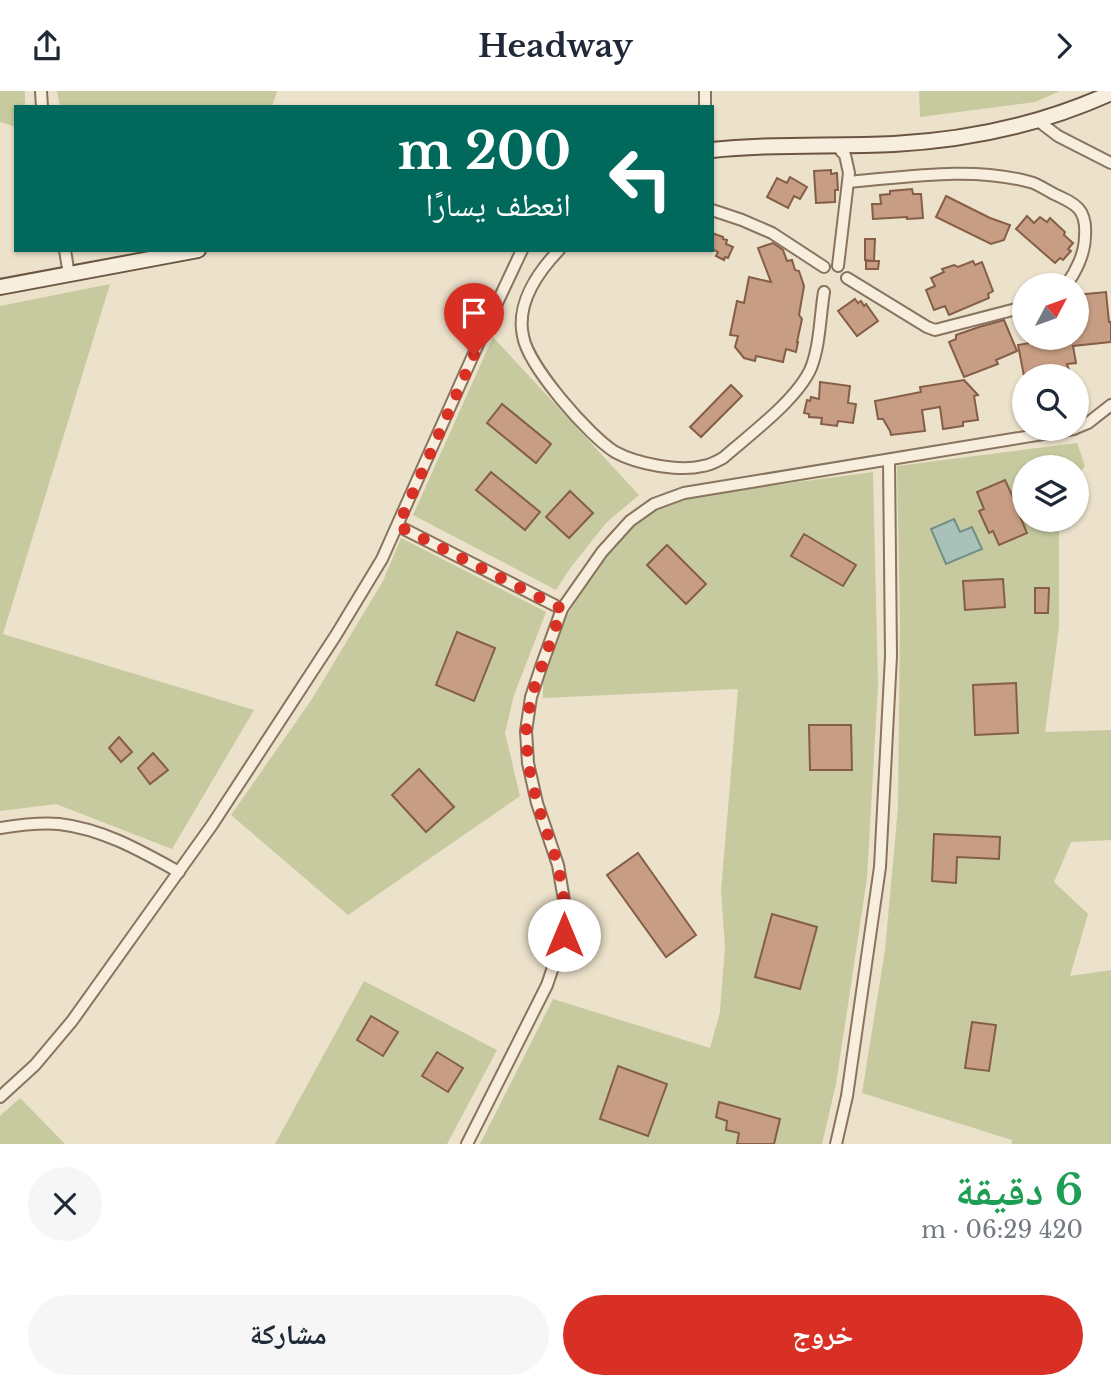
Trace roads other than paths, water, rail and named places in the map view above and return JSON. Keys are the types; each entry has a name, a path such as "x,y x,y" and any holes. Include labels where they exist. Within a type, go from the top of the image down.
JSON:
{"street":[{"path":"714,150 757,146 892,144 960,137 1037,120 1111,93"},
{"path":"1037,120 1058,136 1111,163"},
{"path":"838,266 849,173 840,145"},
{"path":"848,182 948,173 996,176 1032,182 1076,204 1086,225 1085,247 1074,273"},
{"path":"714,211 772,233 824,267"},
{"path":"65,252 69,275"},
{"path":"0,287 188,252"},
{"path":"0,1097 35,1065 72,1021 212,825 336,635 382,559 398,526 521,252"},
{"path":"557,252 534,282 522,318 523,337 537,367 556,394 588,428 615,451 637,461 665,467 692,468 723,458 789,398 811,367 824,292"},
{"path":"847,278 934,330 1012,310"},
{"path":"1089,422 1111,405"},
{"path":"467,1144 547,985 564,935 564,900 558,865 537,803 528,763 526,731 531,697 562,609 602,552 630,521 654,504 671,497 1012,439"},
{"path":"836,1144 847,1096 880,867 891,656 889,460"},
{"path":"398,526 562,609"},
{"path":"0,828 33,824 78,827 129,845 179,872"}],"water":[{"path":"954,519 960,532 972,527 982,549 946,564 931,529"}]}
